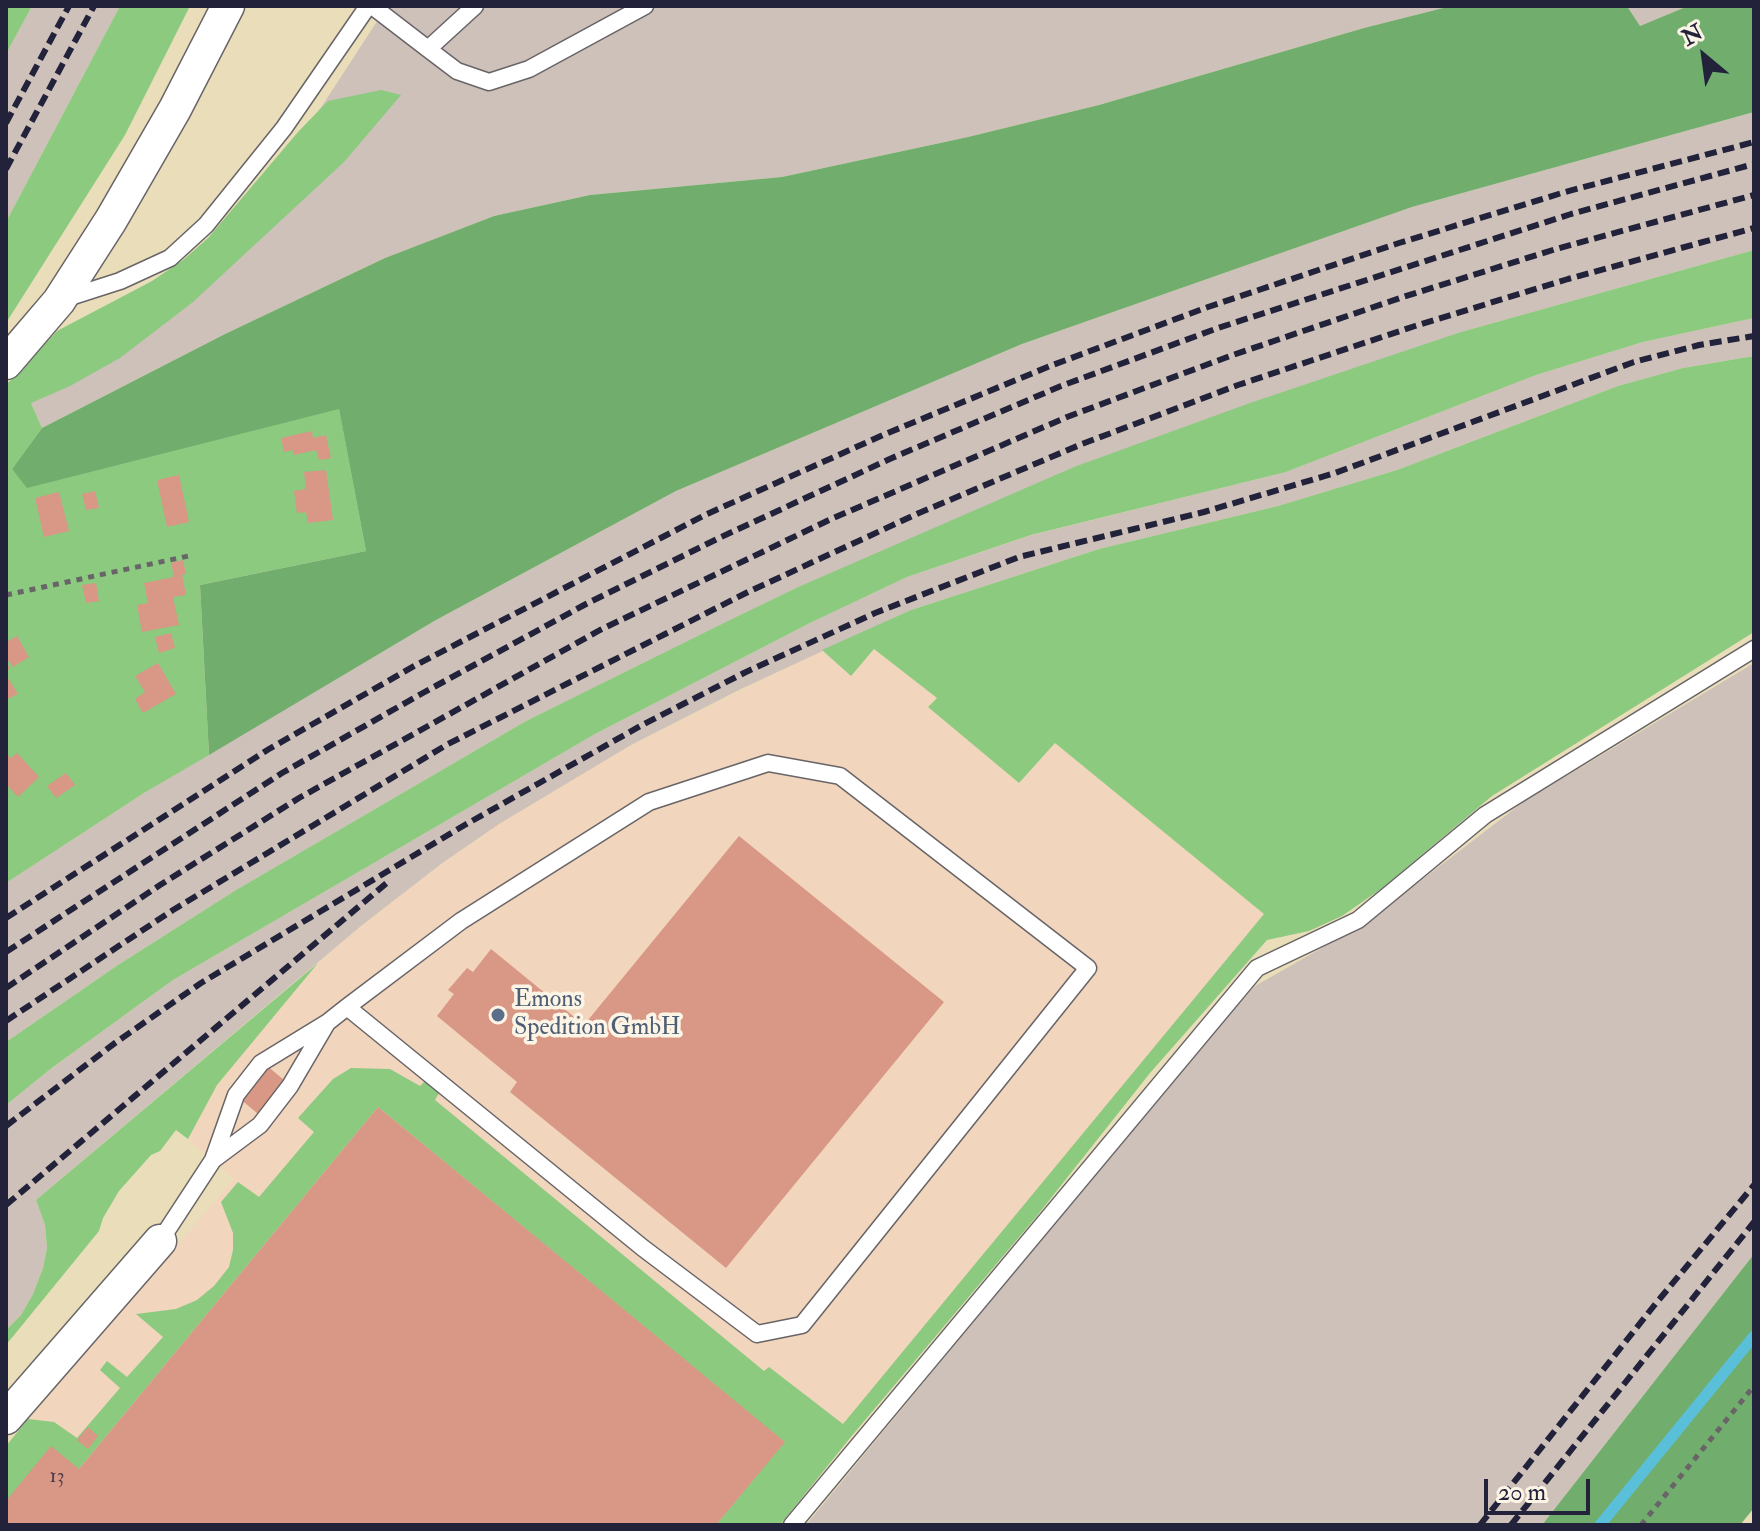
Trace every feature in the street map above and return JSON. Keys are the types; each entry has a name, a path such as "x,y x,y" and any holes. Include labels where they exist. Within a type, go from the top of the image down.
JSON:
{"street":[{"path":"6,363 59,301 111,220 175,109 228,6"},
{"path":"6,1418 160,1241"}],"lane":[{"path":"59,301 120,281 170,258 206,225 284,128 370,6 457,71 489,82 529,69 645,6"},
{"path":"428,49 475,6"},
{"path":"792,1525 1257,968 1358,920 1485,815 1754,649"},
{"path":"160,1241 213,1160 236,1095 261,1063 328,1022 347,1007 461,921 649,802 768,763 840,776 1088,968 802,1325 757,1334 643,1248 347,1007"},
{"path":"213,1160 260,1125 290,1086 328,1022"}],"path":[{"path":"6,595 193,555"},
{"path":"1641,1525 1754,1386"}],"shaded area":[{"path":"32,6 120,6 6,222 6,54"},
{"path":"387,6 1451,6 1099,105 968,137 782,177 590,195 494,216 385,258 225,334 42,428 31,403 235,220 322,106"},
{"path":"1627,6 1688,6 1640,26"},
{"path":"1754,112 1754,250 1461,332 796,588 526,721 236,890 118,965 6,1042 6,883 144,793 436,620 676,491 1022,344 1412,207"},
{"path":"1754,318 1754,356 1683,368 1618,386 1397,470 1278,506 1099,549 911,610 741,689 631,745 499,824 441,864 361,926 36,1200 45,1225 47,1248 43,1268 21,1315 6,1330 6,1105 173,980 595,734 810,623 907,577 1032,535 1286,472 1536,375 1643,342"},
{"path":"874,649 937,698 929,707 1019,783 1055,743 1264,914 770,1525 6,1525 6,1446 234,1179 188,1139 217,1085 318,963 441,864 499,824 631,745 822,650 851,676"},
{"path":"1754,663 1754,1254 1542,1525 806,1525 1212,1033 1255,986 1364,924 1522,803"}],"green space":[{"path":"6,6 32,6 6,54"},
{"path":"120,6 190,6 125,135 6,323 6,222"},
{"path":"1451,6 1627,6 1640,26 1688,6 1754,6 1754,112 1412,207 1022,344 676,491 436,620 209,755 200,585 366,551 339,409 27,488 12,469 42,428 225,334 385,258 494,216 590,195 782,177 968,137 1099,105"},
{"path":"381,90 401,95 344,162 193,302 120,358 70,386 31,403 42,428 12,469 28,487 339,408 366,551 200,585 209,755 144,793 6,883 6,385 57,331 152,281 208,238 328,101"},
{"path":"1754,250 1754,318 1643,342 1536,375 1286,472 1031,535 907,577 810,623 595,734 173,980 6,1105 6,1042 118,965 236,890 526,721 730,620 796,588 1074,467 1250,403 1461,332"},
{"path":"1754,356 1754,632 1492,796 1381,889 1342,916 1309,931 1267,940 1150,1073 1036,1217 780,1525 716,1525 784,1442 378,1107 79,1469 6,1501 6,1446 28,1419 54,1422 77,1438 120,1388 100,1370 107,1361 127,1377 163,1337 136,1314 176,1309 197,1300 214,1286 229,1267 233,1250 233,1233 221,1202 238,1182 259,1197 314,1132 298,1118 333,1079 351,1068 390,1069 420,1086 425,1081 439,1093 435,1100 764,1371 769,1367 843,1424 1264,914 1055,743 1019,783 928,707 937,698 874,649 851,676 822,650 911,610 1099,549 1278,506 1397,470 1618,386 1683,368"},
{"path":"318,963 217,1085 188,1139 176,1130 160,1151 151,1155 119,1191 99,1231 6,1345 6,1330 21,1315 43,1268 47,1248 45,1225 36,1200"},
{"path":"1754,1254 1754,1508 1740,1525 1542,1525"}],"building":[{"path":"312,431 313,438 326,435 331,458 319,460 316,450 294,455 293,450 284,452 281,438"},
{"path":"326,470 333,520 308,523 306,512 297,513 294,491 306,489 304,472"},
{"path":"179,475 189,522 167,527 157,480"},
{"path":"95,491 99,508 86,510 82,494"},
{"path":"59,492 69,531 44,537 35,498"},
{"path":"183,560 186,595 173,597 179,625 142,632 137,605 148,603 144,583 174,577 171,563"},
{"path":"96,583 99,601 86,603 82,585"},
{"path":"171,633 175,648 159,653 155,637"},
{"path":"17,636 29,657 13,667 9,661 6,662 6,642"},
{"path":"158,663 176,694 143,713 135,699 145,692 135,676"},
{"path":"6,675 18,694 6,700"},
{"path":"6,753 11,758 17,753 39,777 18,797 6,784"},
{"path":"66,773 75,785 56,798 47,786"},
{"path":"739,836 944,1002 726,1268 510,1092 517,1082 437,1016 454,994 448,990 467,968 473,972 491,949 584,1025"},
{"path":"260,1060 290,1085 263,1118 233,1093"},
{"path":"378,1107 785,1442 716,1525 6,1525 6,1501 51,1446 79,1469"},
{"path":"88,1427 98,1436 88,1449 77,1440"}],"waterway":[{"path":"1600,1525 1754,1336"}],"railway":[{"path":"6,123 69,6"},
{"path":"6,169 94,6"},
{"path":"6,918 269,749 416,665 707,514 883,435 1050,366 1208,307 1565,192 1754,142"},
{"path":"6,952 282,773 421,694 586,604 892,458 1061,386 1218,328 1571,214 1754,164"},
{"path":"6,988 160,885 299,798 600,630 829,520 1067,417 1230,356 1556,249 1754,195"},
{"path":"6,1021 173,910 448,744 748,592 919,513 1082,444 1238,385 1568,279 1754,228"},
{"path":"6,1126 115,1043 201,983 463,826 644,724 746,672 875,613 1019,557 1204,512 1335,473 1634,362 1699,345 1754,336"},
{"path":"6,1205 389,881"},
{"path":"1480,1525 1754,1185"},
{"path":"1511,1525 1754,1222"}],"place":[{"name":"Emons Spedition GmbH","path":"498,1015"}]}
